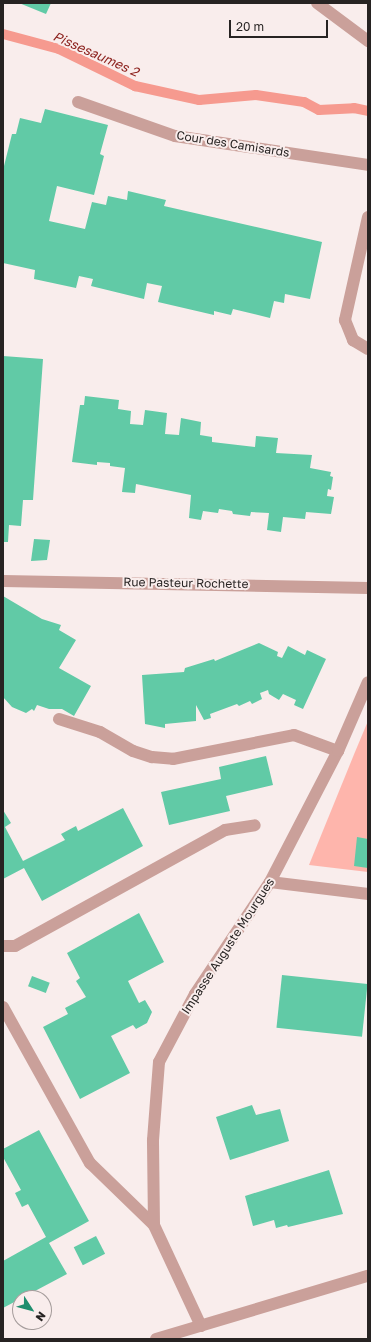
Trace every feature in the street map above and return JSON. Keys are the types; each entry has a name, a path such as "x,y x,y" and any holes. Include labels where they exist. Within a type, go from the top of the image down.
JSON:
{"street":[{"path":"317,3 368,41"},
{"name":"Cour des Camisards","path":"78,102 175,136 368,165"},
{"path":"368,217 345,320 353,340 368,349"},
{"name":"Rue Pasteur Rochette","path":"3,581 368,588"},
{"name":"Impasse Auguste Mourgues","path":"154,1225 153,1140 159,1062 194,994 270,882 338,751 368,682"},
{"path":"59,719 100,732 133,751 159,758 173,759 294,735 338,751"},
{"path":"3,946 15,946 225,830 255,825"},
{"path":"270,882 368,894"},
{"name":"Impasse Auguste Mourgues","path":"3,1006 90,1163 154,1225 201,1326"},
{"path":"156,1339 368,1276"}],"shaded area":[{"path":"368,721 368,872 309,865 355,752"}],"building":[{"path":"19,3 51,3 46,14"},
{"path":"45,109 108,125 100,154 104,156 94,195 57,186 49,221 85,229 92,202 106,205 108,196 127,200 128,191 166,200 164,206 322,242 310,299 285,294 284,303 274,301 270,318 233,309 231,315 214,311 214,315 158,302 162,286 147,283 144,299 91,286 93,279 79,276 76,288 34,279 35,270 3,263 3,170 12,134 16,134 20,118 41,123"},
{"path":"3,356 43,359 33,500 23,500 21,526 9,525 8,542 3,542"},
{"path":"85,396 119,400 118,409 131,411 130,424 143,425 145,410 167,413 165,434 179,435 181,418 201,422 200,435 212,437 212,442 255,447 256,436 278,438 276,453 312,455 310,468 331,472 330,476 333,477 331,490 328,489 327,496 334,497 331,514 306,512 305,519 283,517 281,532 267,530 269,513 251,512 250,516 233,514 232,511 219,509 218,513 203,511 201,520 189,518 191,495 136,484 135,493 122,492 125,468 110,466 110,463 97,462 97,465 72,462 80,405 84,405"},
{"path":"34,539 50,540 47,560 31,561"},
{"path":"3,596 42,619 61,625 59,630 76,640 59,668 91,686 74,716 62,709 49,709 37,705 34,711 32,709 26,713 12,707 3,697"},
{"path":"259,643 278,652 277,656 282,658 288,646 305,655 307,650 326,659 303,709 294,705 296,700 283,694 279,700 269,694 268,690 260,693 262,699 252,704 250,701 239,706 237,704 210,714 211,718 204,720 196,705 196,721 165,724 165,728 145,724 142,675 184,672 185,668 214,659 215,661"},
{"path":"266,756 273,785 226,796 230,811 169,825 161,792 221,779 219,767"},
{"path":"123,808 143,846 42,901 24,868 3,879 3,810 11,823 5,827 23,861 65,840 61,834 76,826 78,831"},
{"path":"357,837 368,839 368,868 354,866"},
{"path":"139,913 164,962 128,981 139,1003 145,1000 152,1012 147,1023 136,1029 133,1025 111,1036 130,1073 80,1099 43,1027 68,1014 65,1008 86,997 76,981 80,978 67,953"},
{"path":"282,975 368,984 362,1037 276,1028"},
{"path":"32,976 50,983 46,993 28,986"},
{"path":"252,1105 256,1115 280,1109 289,1141 230,1160 216,1117"},
{"path":"39,1130 89,1221 49,1243 67,1274 37,1290 12,1290 12,1303 3,1308 3,1261 46,1237 28,1204 22,1207 15,1193 21,1190 3,1157 3,1149"},
{"path":"329,1170 343,1214 288,1227 287,1225 276,1228 274,1220 253,1226 245,1196"},
{"path":"96,1236 105,1254 83,1265 74,1247"}],"waterway":[{"name":"Pissesaumes 2","path":"3,34 59,49 135,86 199,100 256,95 304,102 319,110 354,108 368,111"}]}
